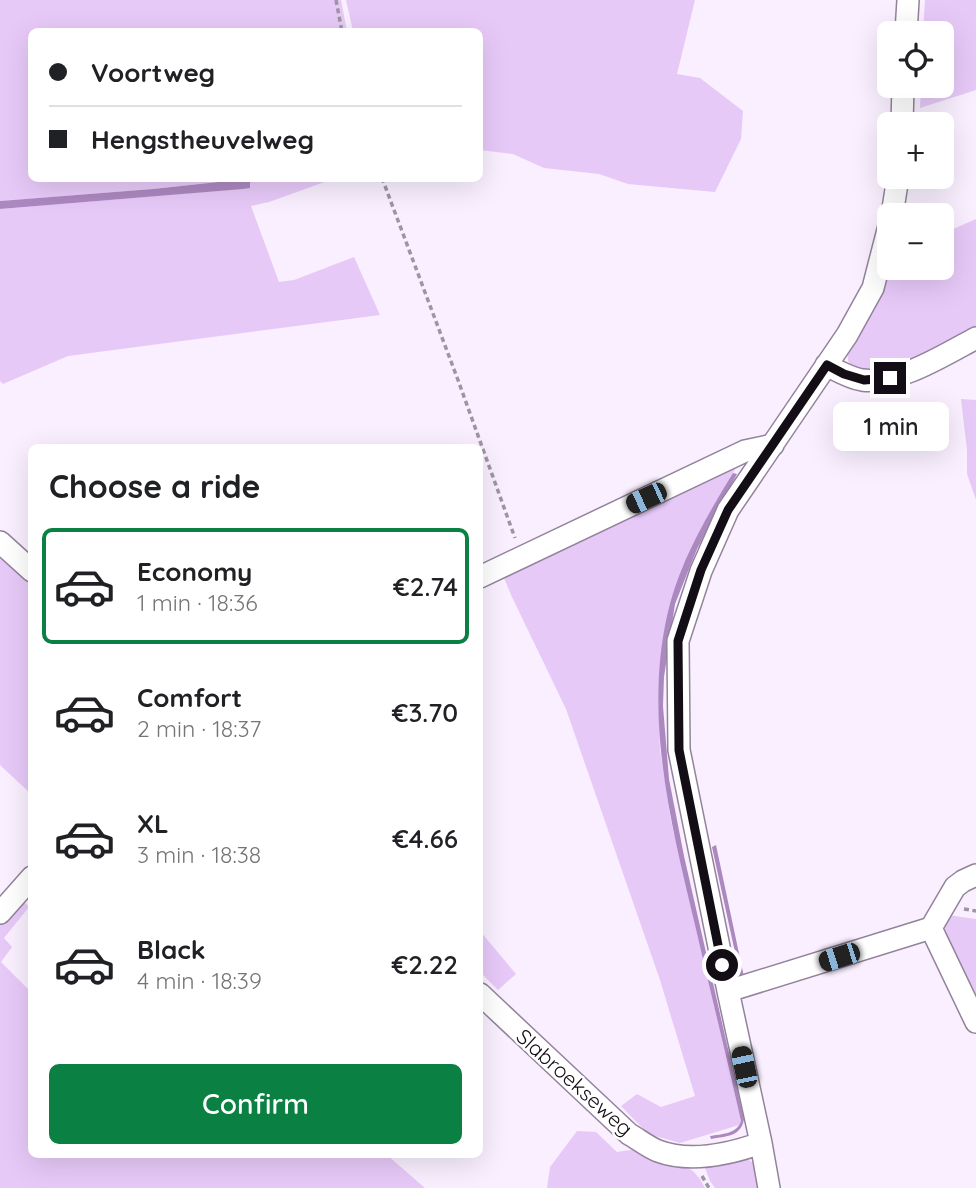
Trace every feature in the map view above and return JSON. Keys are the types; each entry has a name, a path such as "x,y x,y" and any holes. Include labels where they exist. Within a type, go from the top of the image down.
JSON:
{"street":[{"path":"907,21 908,0"},
{"path":"769,1188 679,750 678,641 701,570 728,510 847,335 873,288 877,272"},
{"path":"827,365 864,380 890,378 922,367 976,338"},
{"path":"483,576 745,451 773,445"},
{"path":"0,542 28,568"},
{"path":"727,991 931,928 955,887 976,875"},
{"path":"0,913 28,882"},
{"path":"931,928 976,1022"},
{"name":"Slabroekseweg","path":"483,997 629,1134 658,1150 690,1157 741,1150 761,1143"}],"path":[{"path":"336,0 341,28"},
{"path":"384,182 481,444"},
{"path":"483,450 521,557"}],"shaded area":[{"path":"0,0 341,0 346,28 28,28 28,182 218,182 0,201"},
{"path":"346,0 695,0 677,74 700,78 743,111 741,139 715,192 628,184 599,174 544,168 513,154 483,150 483,28 352,28"},
{"path":"925,0 976,0 976,90 954,97 954,21 924,21"},
{"path":"920,98 951,98 920,108"},
{"path":"218,182 250,182 250,188 0,209 0,201"},
{"path":"250,182 325,182 251,206 279,282 294,280 354,257 380,315 68,356 3,384 0,381 0,209 250,188"},
{"path":"976,219 976,330 915,363 877,373 852,367 848,361 847,349 883,280 954,280 954,229"},
{"path":"961,399 976,400 976,500 967,474"},
{"path":"737,466 685,564 660,662 660,750 671,821 741,1121 739,1125 680,1143 648,1134 621,1106 637,1094 661,1107 695,1096 660,980 566,709 503,575"},
{"path":"733,473 737,474 697,549 675,604 664,677 663,706 669,779 684,856 744,1119 736,1132 711,1139 710,1136 733,1131 741,1121 670,810 663,772 658,694 667,616 678,578 703,524"},
{"path":"0,552 28,579 28,791 0,765"},
{"path":"716,845 744,977 740,975 712,847"},
{"path":"19,897 28,906 4,938 12,947 1,962 28,989 28,1158 390,1158 425,1188 0,1188 0,920"},
{"path":"948,915 976,919 976,1009 944,932"},
{"path":"483,935 516,974 498,990 483,975"},
{"path":"577,1131 596,1132 617,1152 637,1149 682,1163 694,1172 705,1188 547,1188 550,1167"},
{"path":"743,1157 755,1165 761,1188 715,1188 703,1163"}],"route":[{"path":"722,965 679,750 678,641 701,570 728,510 827,365 864,380 890,378"}]}
